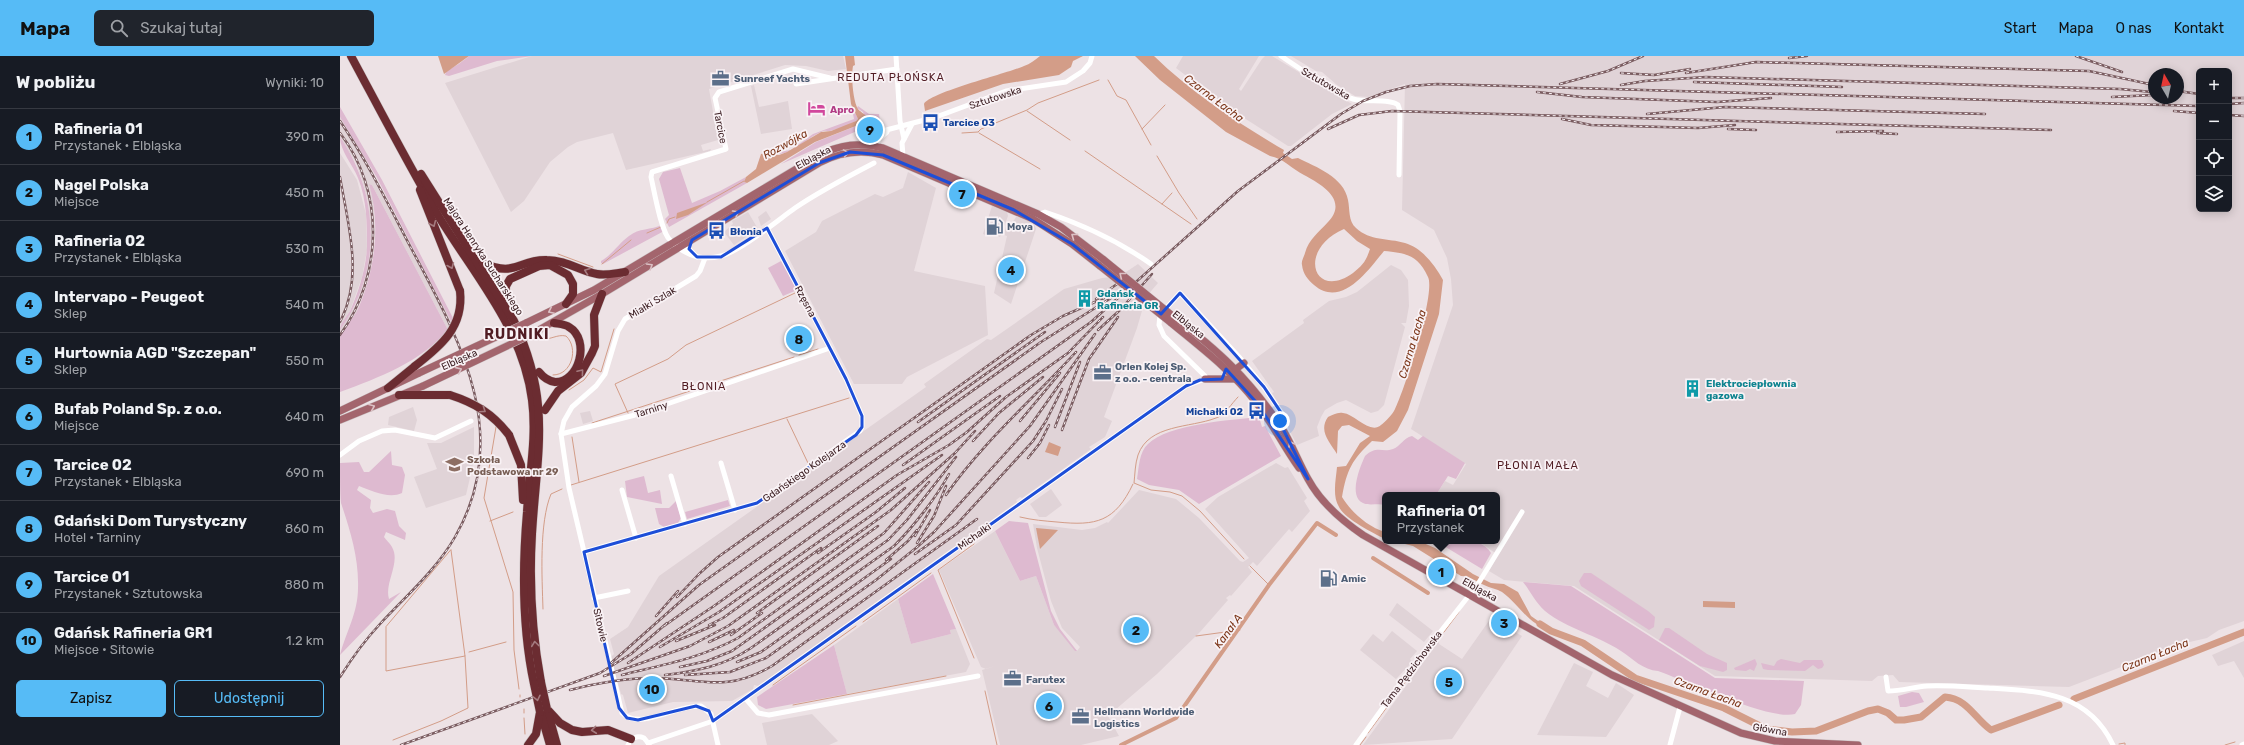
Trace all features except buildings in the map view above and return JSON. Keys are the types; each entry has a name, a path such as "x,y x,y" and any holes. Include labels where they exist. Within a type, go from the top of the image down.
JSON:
{"highway":[{"name":"Majora Henryka Sucharskiego","path":"351,56 442,209 503,302 525,344 536,383 540,416 532,534 531,588 537,683"},
{"name":"Majora Henryka Sucharskiego","path":"356,56 367,81 417,179 448,232 506,321 518,346 526,369 532,400 534,434 524,570 525,618 537,683 544,710 556,745"},
{"path":"388,388 444,341 454,328 460,312 460,291 454,273 421,195 417,179"},
{"path":"442,209 453,218 505,297 525,333 539,372 545,410 546,434 542,480 536,491"},
{"path":"483,263 496,269 509,270 531,262 548,260 565,262 597,274 625,272"},
{"path":"505,297 506,286 510,279 539,266 550,265 568,275 573,284 573,294 566,304"},
{"path":"545,410 558,391 581,372 592,353 595,346 594,315 602,294"},
{"path":"539,372 549,380 561,381 567,377 580,361 581,348 575,332 566,325 554,323"},
{"path":"399,395 450,395 482,409 497,421 508,435 518,454 523,474 519,557 524,570"},
{"name":"Majora Henryka Sucharskiego","path":"544,710 550,745"},
{"path":"528,745 536,734 544,710 560,724 572,730 582,732 608,730 630,742"}],"main road":[{"name":"Elbląska","path":"340,411 566,304 625,272 826,152 841,146 859,144 903,156 1061,227 1102,263 1172,320 1237,379 1260,408 1288,454 1325,503 1351,527 1606,672 1682,707"},
{"name":"Elbląska","path":"340,420 423,386 530,336 828,158 850,152 875,149 911,166 1036,216"},
{"name":"Elbląska","path":"1172,320 1206,342 1236,369 1254,389 1281,426 1308,479"},
{"path":"1236,369 1244,363"},
{"path":"1222,379 1226,369"},
{"path":"1206,379 1237,379"},
{"name":"Główna","path":"1682,707 1744,734 1762,739 1858,745"}],"street":[{"path":"896,56 901,127 904,139"},
{"name":"Sztutowska","path":"859,144 871,134 889,131 912,124 1006,91 1071,80 1087,67 1092,59 1092,56"},
{"name":"Sztutowska","path":"1281,56 1345,96 1363,101 1392,102 1398,105 1400,111 1399,176"},
{"name":"Tarcice","path":"673,243 668,239 660,213 651,177 652,172 726,149 715,98 719,92 793,69 830,78"},
{"name":"Tarcice","path":"796,84 897,69"},
{"path":"903,156 902,143 912,124"},
{"path":"875,149 882,135 889,131"},
{"path":"673,243 683,253 697,257 705,258 727,254 826,189 874,163"},
{"name":"Elbląska","path":"1036,216 1045,212 1103,234 1127,247 1150,264"},
{"name":"Rzęsna","path":"767,228 830,348 863,420"},
{"path":"689,249 692,240"},
{"path":"679,248 689,249 697,257"},
{"name":"Miałki Szlak","path":"561,434 564,421 572,407 596,386 605,374 618,331 625,319 696,276 700,271 705,258"},
{"name":"Elbląska","path":"1206,379 1205,376 1164,336 1160,329 1160,315 1180,293 1244,363 1286,420 1281,426"},
{"name":"Tarniny","path":"561,434 635,415 830,348"},
{"name":"Michałki","path":"713,721 1186,386 1206,379"},
{"name":"Gdańskiego Kolejarza","path":"584,552 757,503 856,435 862,427 863,420"},
{"path":"340,455 359,441 382,431 395,430 435,438 471,421"},
{"name":"Sitowie","path":"561,434 569,488 622,714 627,718 638,720 686,708 701,706 709,711 713,721 718,745"},
{"path":"721,463 735,510"},
{"path":"671,476 685,524"},
{"path":"622,490 636,538"},
{"name":"Tama Pędzichowska","path":"1356,745 1406,676 1478,584 1522,512"},
{"path":"594,598 628,591"},
{"path":"746,699 758,713 769,715 978,676"},
{"path":"1886,677 1888,691 1927,686 1953,686 2038,691 2065,698 2099,724 2113,745"},
{"path":"1670,745 1682,707"},
{"path":"630,742 641,736 649,744 713,721"}],"highlighted area":[{"path":"850,152 883,155 1014,210 1072,244 1161,314 1180,293 1264,387 1286,420 1282,427 1308,479 1256,402 1226,369 1222,379 1200,380 1186,386 713,721 709,711 696,706 638,720 627,718 619,708 584,552 757,503 856,435 862,427 862,416 846,379 767,228 721,257 697,257 689,249 692,240 819,163"}],"shaded area":[{"path":"438,56 469,56 444,74"},
{"path":"469,56 532,56 497,61 449,76 445,75 447,70 462,62"},
{"name":"Sunreef Yachts","path":"532,56 843,56 846,69 828,71 806,66 785,65 709,89 718,140 701,145 703,151 711,149 710,151 626,170 613,133 577,142 568,147 550,162 524,201 511,212 445,83"},
{"name":"Rozwójka","path":"845,56 854,56 855,65 853,66 852,76 854,95 858,109 867,117 866,122 815,142 747,183 744,182 746,177 756,169 761,154 769,152 779,155 787,152 821,132 831,131 858,119 851,104"},
{"path":"1040,56 1083,56 1073,61 1071,67 1059,75 1003,84 925,111 924,104 940,94 1026,65"},
{"path":"1135,56 1154,56 1200,95 1284,150 1283,153 1292,159 1298,158 1321,169 1335,179 1345,192 1348,200 1350,218 1356,228 1373,237 1399,241 1411,245 1432,263 1443,280 1439,314 1408,410 1397,431 1383,442 1372,441 1355,460 1348,472 1344,487 1342,497 1346,503 1366,523 1382,531 1382,537 1360,525 1342,512 1336,498 1335,487 1337,467 1346,466 1360,443 1370,436 1349,425 1342,426 1338,431 1337,454 1328,441 1324,427 1328,417 1337,413 1348,414 1367,426 1377,427 1387,420 1393,413 1412,364 1418,343 1427,302 1429,287 1428,277 1420,264 1410,256 1384,251 1363,276 1344,290 1335,292 1324,291 1314,285 1305,274 1302,262 1311,240 1334,214 1336,207 1334,200 1325,188 1318,183 1283,161 1270,156 1226,132 1160,80","holes":["1344,229 1357,241 1370,249 1366,260 1359,268 1353,273 1339,280 1328,281 1320,277 1316,269 1315,260 1320,249 1329,238"]},
{"path":"1183,56 1259,56 1239,89 1241,91 1262,59 1265,56 1272,56 1352,104 1332,114 1291,146 1288,146 1230,109 1176,68"},
{"path":"1291,56 2244,56 2244,621 2219,630 2207,638 2181,644 2069,687 1899,682 1893,675 1878,676 1872,681 1715,676 1574,586 1504,580 1489,571 1498,555 1482,544 1500,544 1500,492 1438,492 1445,481 1453,485 1466,464 1411,429 1453,305 1451,279 1447,258 1434,230 1402,210 1405,84 1368,97 1355,96 1337,85 1322,72 1316,71"},
{"path":"754,85 759,107 788,101 792,129 761,134 751,86"},
{"path":"851,104 858,119 856,121 830,131 822,131 791,150 813,134 854,119"},
{"path":"858,106 869,114 879,114 880,121 781,164 816,142 866,122 863,112 857,108"},
{"path":"340,107 382,180 454,320 452,323 376,176 340,117"},
{"path":"340,117 360,148 452,323 448,330 372,185 369,184 373,197 375,231 371,270 357,311 340,338 340,330 355,306 365,280 370,251 371,233 368,202 362,180 356,163 340,137"},
{"path":"340,137 353,160 363,183 369,208 371,234 369,259 363,284 354,307 340,330 341,324 351,309 364,271 367,247 367,221 361,186 356,173 344,153"},
{"path":"791,150 785,153 772,153"},
{"path":"340,153 357,180 366,214 367,250 362,277 350,311 340,326"},
{"path":"680,168 692,203 720,191 746,177 744,182 747,183 669,227 665,219 669,215 659,179 663,172"},
{"path":"908,172 936,188 914,271 985,286 988,335 907,377 902,384 854,384 785,251 816,232 822,221 875,194 883,197 903,188"},
{"path":"369,184 372,185 448,330 425,352 412,360 370,381 340,392 340,337 358,309 369,279 372,263 375,215"},
{"path":"708,202 688,215 676,219 677,213"},
{"path":"992,206 1007,212 1008,216 1000,237 989,233 988,236 983,234"},
{"path":"766,211 771,219 761,226 758,217"},
{"path":"748,212 758,229 734,245 724,232 733,224 732,221"},
{"path":"1016,217 1020,217 1034,224 1036,229 1011,304 994,293 1007,236 1004,235 1006,227 1009,228"},
{"path":"662,225 664,231 603,264 601,263 601,261 609,256 625,239 633,233"},
{"path":"781,261 797,290 783,296 768,268"},
{"path":"1138,264 1158,283 1146,297 1137,328 1104,417 1112,421 1105,437 1089,447 1091,449 1022,498 1020,497 1016,500 1017,502 758,686 754,685 753,689 732,701 673,702 628,713 623,695 621,694 618,683 616,683 610,658 614,654 610,639 628,627 659,576 926,387 924,384 987,339 991,340 1064,289 1102,278 1120,276"},
{"path":"1391,265 1401,270 1408,280 1409,306 1406,323 1401,323 1405,327 1384,405 1378,411 1371,413 1346,400 1337,403 1325,410 1321,417 1317,427 1319,436 1297,445 1286,424 1290,422 1272,393 1274,392 1252,361 1304,323 1303,320 1329,301 1346,297 1357,292"},
{"path":"413,407 417,420 414,431 388,425 389,417"},
{"path":"590,411 593,421 583,424 580,413"},
{"path":"1259,417 1262,427 1265,426 1281,456 1199,504 1179,490 1149,485 1137,479 1143,451 1148,444 1157,437 1185,427 1200,424"},
{"name":"Szkoła Podstawowa nr 29","path":"474,427 474,460 466,495 426,508 414,477 437,469 427,443 441,443"},
{"path":"1412,436 1418,440 1423,436 1465,463 1456,479 1448,476 1438,492 1382,492 1382,504 1363,503 1356,494 1356,481 1365,456 1376,450 1393,449 1406,438"},
{"path":"1049,442 1061,447 1058,456 1045,452"},
{"path":"391,451 392,465 402,467 405,475 402,493 397,495 386,495 359,486 357,490 371,500 370,508 373,513 387,509 395,511 399,526 406,533 405,540 386,532 384,537 391,546 395,560 389,586 389,599 401,592 340,655 356,606 358,577 351,534 341,503 340,463 359,462 364,472 369,472"},
{"path":"1276,463 1285,468 1288,467 1307,498 1304,501 1310,511 1292,532 1289,529 1257,566 1253,562 1248,567 1252,572 1231,596 1230,595 1226,598 1228,600 1200,632 1157,674 1108,716 1119,736 1081,745 1000,745 982,670 986,669 981,667 939,570 995,531 1020,581 1036,576 1054,625 1077,651 1080,647 1062,628 1051,601 1037,548 1033,524 1082,530 1095,528 1107,522 1108,523 1139,490 1176,499 1199,518 1240,561 1243,562 1249,558 1205,509 1218,497"},
{"path":"644,476 648,493 660,490 662,504 627,497 625,481"},
{"path":"1051,489 1062,505 1046,517 1039,517 1030,504"},
{"path":"728,500 730,506 687,519 685,512"},
{"path":"676,501 681,518 678,523 664,527 659,524 655,508 669,508"},
{"path":"1009,521 1028,523 1051,611 1060,629 1077,651 1075,651 1054,625 1036,576 1020,581 995,531"},
{"path":"1036,528 1058,530 1040,549"},
{"path":"1405,544 1426,544 1435,548 1473,574 1491,583 1504,584 1518,592 1531,616 1551,630 1536,624 1502,592 1470,578 1461,576 1413,546"},
{"path":"1443,544 1482,544 1491,553 1482,569"},
{"path":"1584,573 1591,573 1648,611 1655,617 1654,627 1649,630 1581,586 1579,581"},
{"path":"933,574 956,629 950,630 951,634 911,644 898,599"},
{"path":"1523,582 1571,586 1715,678 1804,681 1801,705 1795,714 1783,715 1767,712 1728,699 1658,671 1648,669 1638,664 1612,645 1563,623 1545,611 1538,604"},
{"path":"898,599 911,644 951,634 950,630 956,629 970,664 966,672 847,694 834,645"},
{"path":"1703,601 1735,602 1735,608 1703,607"},
{"path":"1397,603 1433,631 1424,642 1389,615"},
{"path":"1491,618 1522,636 1452,739 1363,745 1439,641 1439,644 1462,659"},
{"path":"1665,628 1669,628 1707,654 1727,663 1727,670 1723,672 1700,666 1659,640"},
{"path":"1392,631 1417,651 1410,659 1412,662 1396,679 1360,650 1373,634 1383,642"},
{"path":"2244,641 2244,678 2234,661 2218,666 2212,655"},
{"path":"834,645 847,694 766,709 758,705 757,697"},
{"path":"1755,659 1757,664 1754,671 1750,669 1746,671 1735,670 1734,668"},
{"path":"1781,659 1800,663 1804,660 1822,660 1824,665 1822,668 1818,669 1813,665 1805,671 1763,669 1761,663 1774,666 1777,661"},
{"path":"1574,663 1593,672 1586,686 1608,698 1616,683 1634,695 1606,737 1537,735"},
{"path":"1912,692 1919,693 1924,702 1906,707 1900,707 1898,696"},
{"path":"812,714 838,741 829,745 767,745 762,723"}],"waterway":[{"path":"962,133 978,132 981,129 1027,110 1038,103 1099,80"},
{"path":"1108,80 1117,96 1126,100 1151,145"},
{"path":"1142,129 1165,105"},
{"path":"1027,111 1070,140"},
{"path":"979,133 1040,169"},
{"path":"1085,151 1191,224"},
{"path":"1157,156 1179,193 1197,219"},
{"name":"Rozwójka","path":"707,202 744,181"},
{"path":"1162,204 1172,193"},
{"name":"Rozwójka","path":"667,223 669,219 675,217"},
{"name":"Rozwójka","path":"647,233 661,227"},
{"name":"Rozwójka","path":"602,264 631,240"},
{"path":"558,254 593,267"},
{"path":"628,413 615,384 668,359 686,345 795,293"},
{"path":"569,390 584,380 593,368 601,372 614,329"},
{"path":"542,339 566,336 572,347 573,354 569,366 560,374 553,375"},
{"path":"799,355 818,349"},
{"path":"592,423 794,357"},
{"path":"1238,397 1219,417 1161,432 1151,438 1143,445 1138,455 1134,483 1151,490 1170,492 1182,496 1200,511 1244,559"},
{"path":"571,485 849,398"},
{"path":"787,419 808,463"},
{"path":"496,427 484,498 513,592 514,650 519,689"},
{"path":"572,437 579,482"},
{"path":"1020,517 1071,523 1093,522 1103,519 1119,507 1133,484"},
{"path":"543,609 542,550 547,506 551,494 562,489"},
{"path":"490,521 513,512"},
{"name":"Kanał A","path":"1121,745 1176,718 1269,585 1317,523 1336,535"},
{"path":"974,544 938,570 974,658"},
{"path":"451,550 465,656 386,671 386,627 451,550"},
{"name":"Kanał A","path":"1373,558 1428,593"},
{"path":"1250,566 1269,585"},
{"path":"863,622 931,573"},
{"path":"1444,632 1459,612"},
{"name":"Czarna Łacha","path":"1540,624 1551,631 1583,643 1635,678 1724,708 1766,729 1792,732 1816,731 1868,711 1878,709 1888,713 1896,720 1921,717 1945,697 1960,701 1991,730 2059,705"},
{"path":"773,685 856,626"},
{"path":"1196,636 1240,630"},
{"name":"Czarna Łacha","path":"2074,699 2244,632"},
{"path":"1437,640 1441,635"},
{"path":"469,652 506,642"},
{"path":"1431,649 1434,644"},
{"path":"1411,675 1428,652"},
{"path":"393,740 441,721 468,708 465,656"},
{"path":"793,705 946,676"},
{"path":"1368,733 1406,681"},
{"path":"985,691 997,745"},
{"path":"524,718 525,734"},
{"path":"1360,745 1366,737"},
{"path":"2225,745 2235,742"},
{"path":"2119,744 2125,743 2125,745"}],"railway":[{"path":"1560,84 1608,71 1643,56"},
{"path":"1789,58 1807,56"},
{"path":"2076,56 2122,72"},
{"path":"1686,73 1756,62 2089,71 2148,84"},
{"path":"1621,73 1654,75 1690,69"},
{"path":"1621,85 1645,81 1706,77 2120,89 2148,92"},
{"path":"1694,82 1842,87"},
{"path":"664,626 1091,322 1238,191 1341,114 1363,101 1386,92 1410,86 1437,84 2196,106"},
{"path":"1537,92 1582,97 1717,102 1771,98"},
{"path":"2184,92 2196,94"},
{"path":"2112,97 2148,95"},
{"path":"2232,98 2244,98"},
{"path":"2232,104 2244,103"},
{"path":"1647,114 1725,107 1985,114"},
{"path":"1328,129 1359,115 1392,111 2051,130"},
{"path":"2174,111 2196,113"},
{"path":"2232,115 2244,116"},
{"path":"1562,119 1591,125 1698,128 1735,125"},
{"path":"340,121 368,167 446,316 461,352 473,388 480,424 480,461 472,499 455,537 430,572 369,636 340,677"},
{"path":"1728,129 1756,130"},
{"path":"1837,132 1883,131"},
{"path":"340,133 355,156 365,181 371,207 373,234 371,260 364,287 354,312 340,335"},
{"path":"1877,133 1897,134"},
{"path":"340,177 350,232 353,269 347,305 340,322"},
{"path":"1098,330 1120,310 1152,274"},
{"path":"1096,299 1117,284"},
{"path":"677,597 718,557 1031,335 1063,316 1104,298"},
{"path":"611,663 699,585 1041,342 1111,298"},
{"path":"628,663 714,606 897,475 949,445 967,432 1006,397 1068,353 1103,317"},
{"path":"1062,430 1089,359 1118,317"},
{"path":"918,422 1045,332"},
{"path":"685,675 730,672 766,658 876,580 916,548 934,532 1030,426 1095,334"},
{"path":"946,495 991,439 1076,352"},
{"path":"1055,427 1080,362"},
{"path":"1020,421 1060,373"},
{"path":"973,441 999,413 1043,377"},
{"path":"915,554 956,525 1033,441 1046,421 1062,389"},
{"path":"903,465 1000,396"},
{"path":"1028,458 1040,443 1049,425"},
{"path":"604,676 690,646 728,626 891,510 955,453 975,431"},
{"path":"660,647 719,612 942,455"},
{"path":"680,667 707,661 732,651 888,540 907,520 956,457"},
{"path":"665,675 710,667 731,659 751,648 894,546 924,512 938,493 949,474"},
{"path":"622,675 696,656 738,638 884,533 929,482"},
{"path":"917,543 934,516 946,486"},
{"path":"818,553 876,512 905,488"},
{"path":"915,536 930,510"},
{"path":"570,690 601,683 633,679 654,678 700,682 727,682 755,674 772,666 977,519"},
{"path":"757,613 878,526"},
{"path":"886,560 908,541 917,530"},
{"path":"709,625 723,618 821,548"},
{"path":"737,662 761,652 891,559"},
{"path":"656,616 678,591"},
{"path":"731,635 762,613"},
{"path":"401,745 600,673 631,654 667,623"},
{"path":"676,641 715,625"},
{"path":"709,642 734,630"}],"place":[{"name":"Sunreef Yachts","path":"721,78"},
{"name":"Apro","path":"817,109"},
{"name":"Tarcice 03","path":"930,122"},
{"name":"Tarcice 01","path":"870,130"},
{"name":"Tarcice 02","path":"962,194"},
{"name":"Moya","path":"994,226"},
{"name":"Błonia","path":"717,231"},
{"name":"Intervapo - Peugeot","path":"1011,270"},
{"name":"Gdańsk Rafineria GR","path":"1084,299"},
{"name":"Gdański Dom Turystyczny","path":"799,339"},
{"name":"Orlen Kolej Sp. z o.o. - centrala","path":"1102,372"},
{"name":"Elektrociepłownia gazowa","path":"1693,389"},
{"name":"Michałki 02","path":"1256,411"},
{"name":"Szkoła Podstawowa nr 29","path":"454,465"},
{"name":"Rafineria 01","path":"1441,572"},
{"name":"Amic","path":"1328,578"},
{"name":"Rafineria 02","path":"1504,623"},
{"name":"Nagel Polska","path":"1136,630"},
{"name":"Farutex","path":"1013,679"},
{"name":"Hurtownia AGD \"Szczepan\"","path":"1449,682"},
{"name":"Gdańsk Rafineria GR1","path":"652,689"},
{"name":"Bufab Poland Sp. z o.o.","path":"1049,706"},
{"name":"Hellmann Worldwide Logistics","path":"1081,717"}],"district":[{"name":"REDUTA PŁOŃSKA","path":"891,77"},
{"name":"RUDNIKI","path":"517,334"},
{"name":"BŁONIA","path":"704,386"},
{"name":"PŁONIA MAŁA","path":"1538,465"}]}
